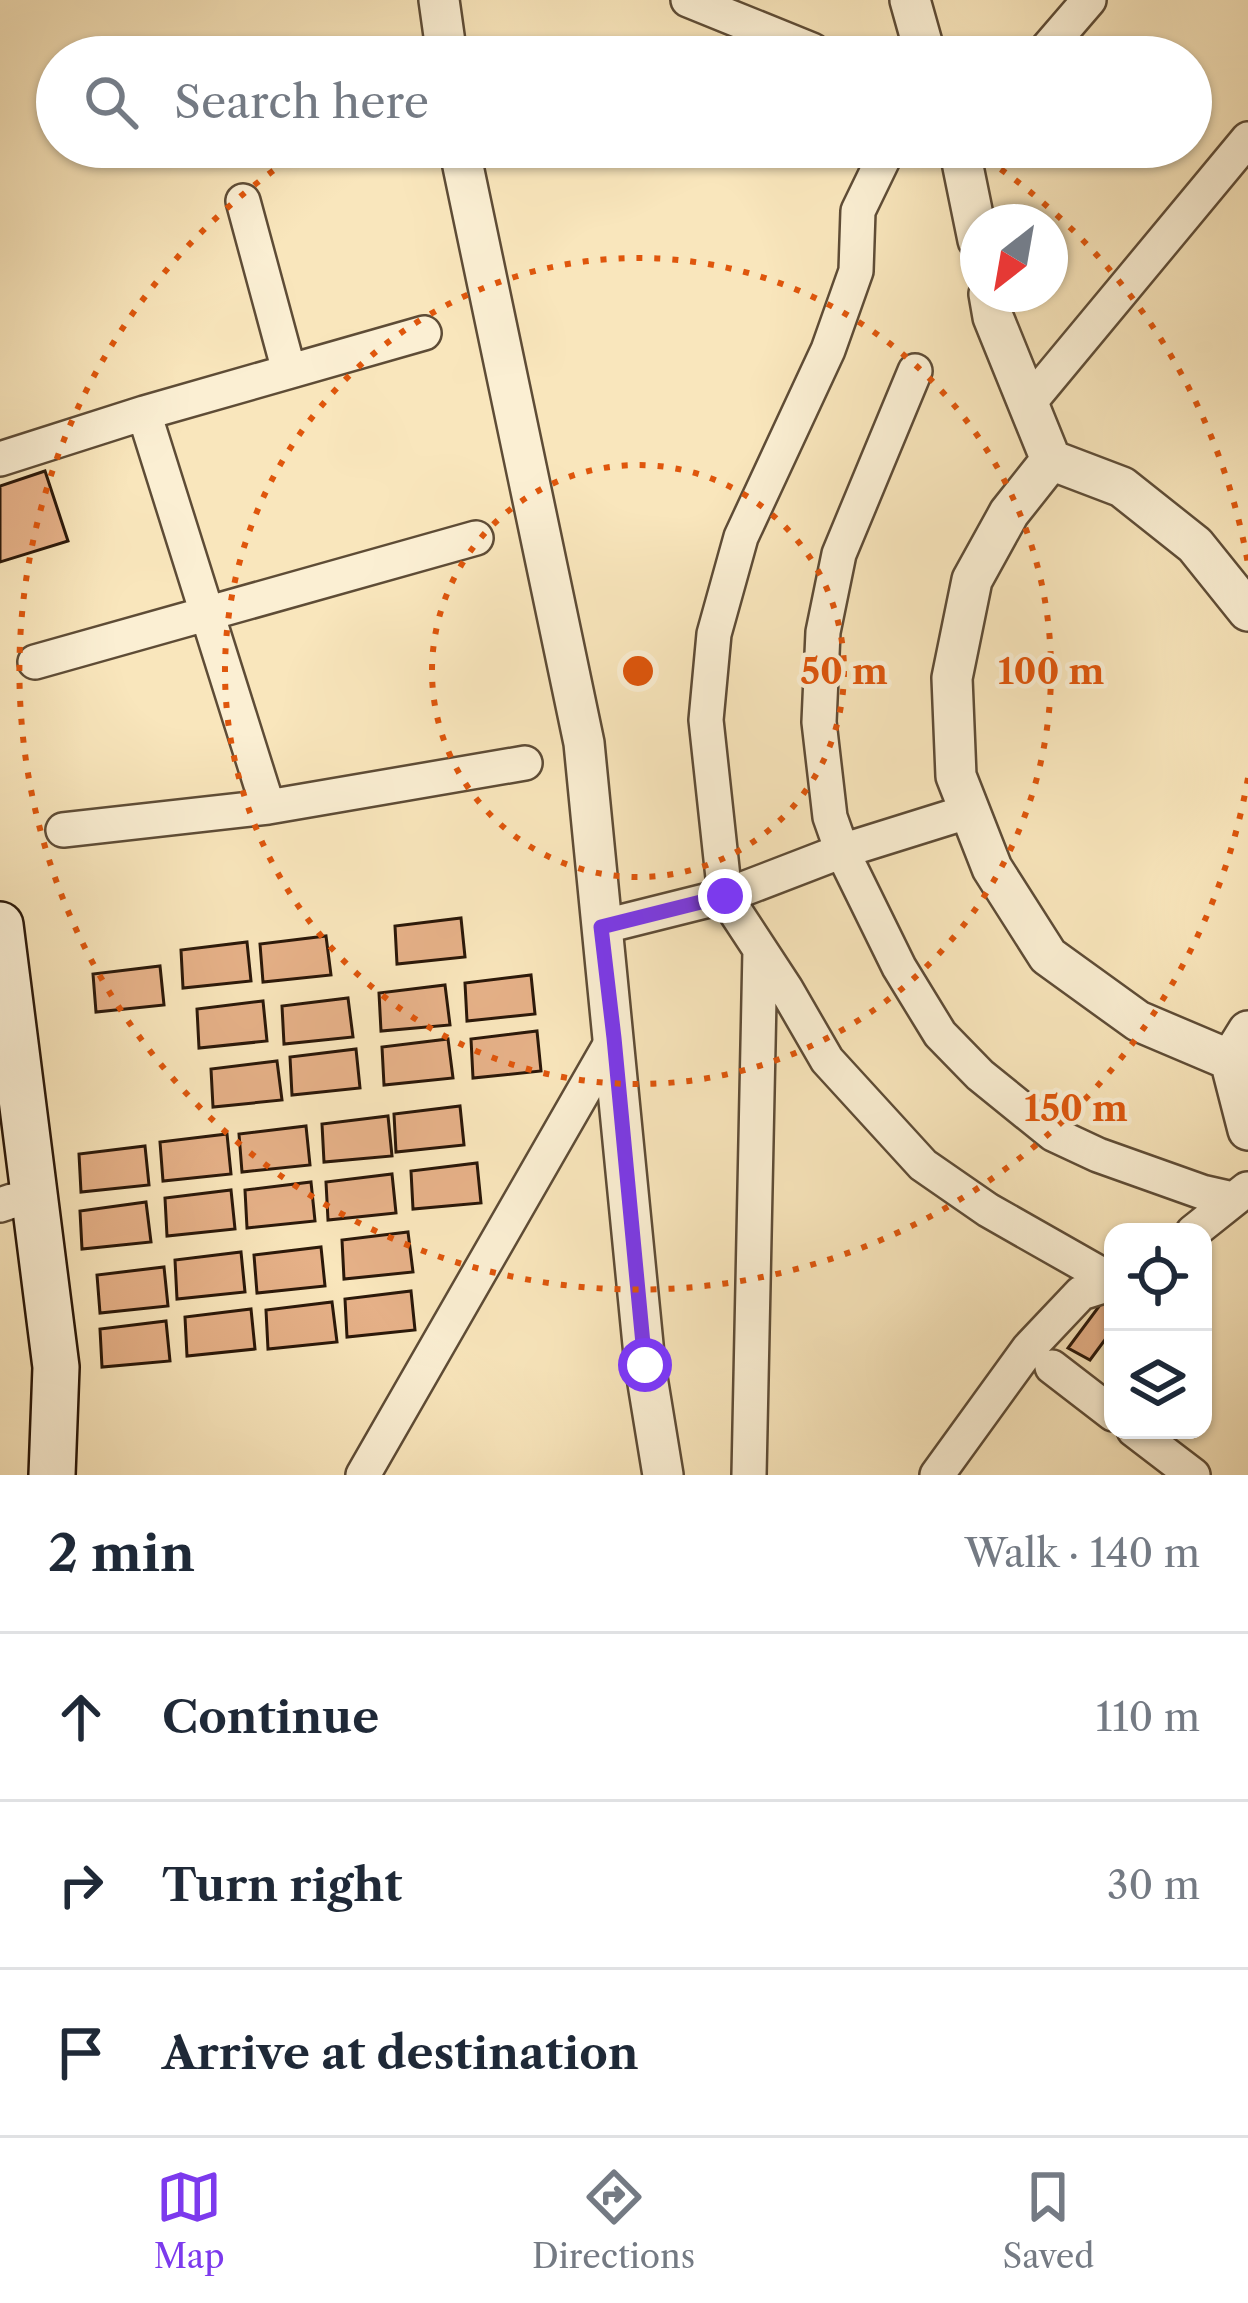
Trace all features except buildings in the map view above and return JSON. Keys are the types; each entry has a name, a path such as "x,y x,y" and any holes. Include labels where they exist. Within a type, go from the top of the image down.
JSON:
{"main road":[{"path":"0,925 56,1367 52,1475"},
{"path":"0,1100 6,1203 33,1367 30,1475"}],"street":[{"path":"439,0 444,36"},
{"path":"688,0 779,36"},
{"path":"910,0 920,36"},
{"path":"1058,36 1089,0"},
{"path":"1028,404 1248,139"},
{"path":"463,168 584,743 645,1365 663,1475"},
{"path":"879,168 858,212 856,271 828,350 741,537 714,634 706,720 725,896 826,1060 922,1165 988,1210 1104,1277"},
{"path":"965,168 971,204"},
{"path":"243,201 290,371"},
{"path":"993,312 1051,460 1122,488 1196,545 1248,611"},
{"path":"0,459 424,333"},
{"path":"915,370 839,554 823,632 819,722 830,818 842,851 899,967 940,1034 980,1075 1053,1134 1098,1155 1202,1192 1241,1194"},
{"path":"144,413 268,807"},
{"path":"1051,460 1009,513 972,580 952,678 956,776 992,868 1048,956 1138,1021 1239,1046 1248,1130"},
{"path":"35,662 476,538"},
{"path":"62,830 268,807 526,763"},
{"path":"601,927 725,896 842,851 970,811"},
{"path":"749,1475 760,950"},
{"path":"363,1475 614,1038"},
{"path":"1204,1223 1241,1194"},
{"path":"937,1475 1029,1348 1081,1293 1104,1285"},
{"path":"1052,1367 1104,1407"},
{"path":"1146,1439 1193,1475"}],"route":[{"path":"645,1365 601,927 725,896"}]}
